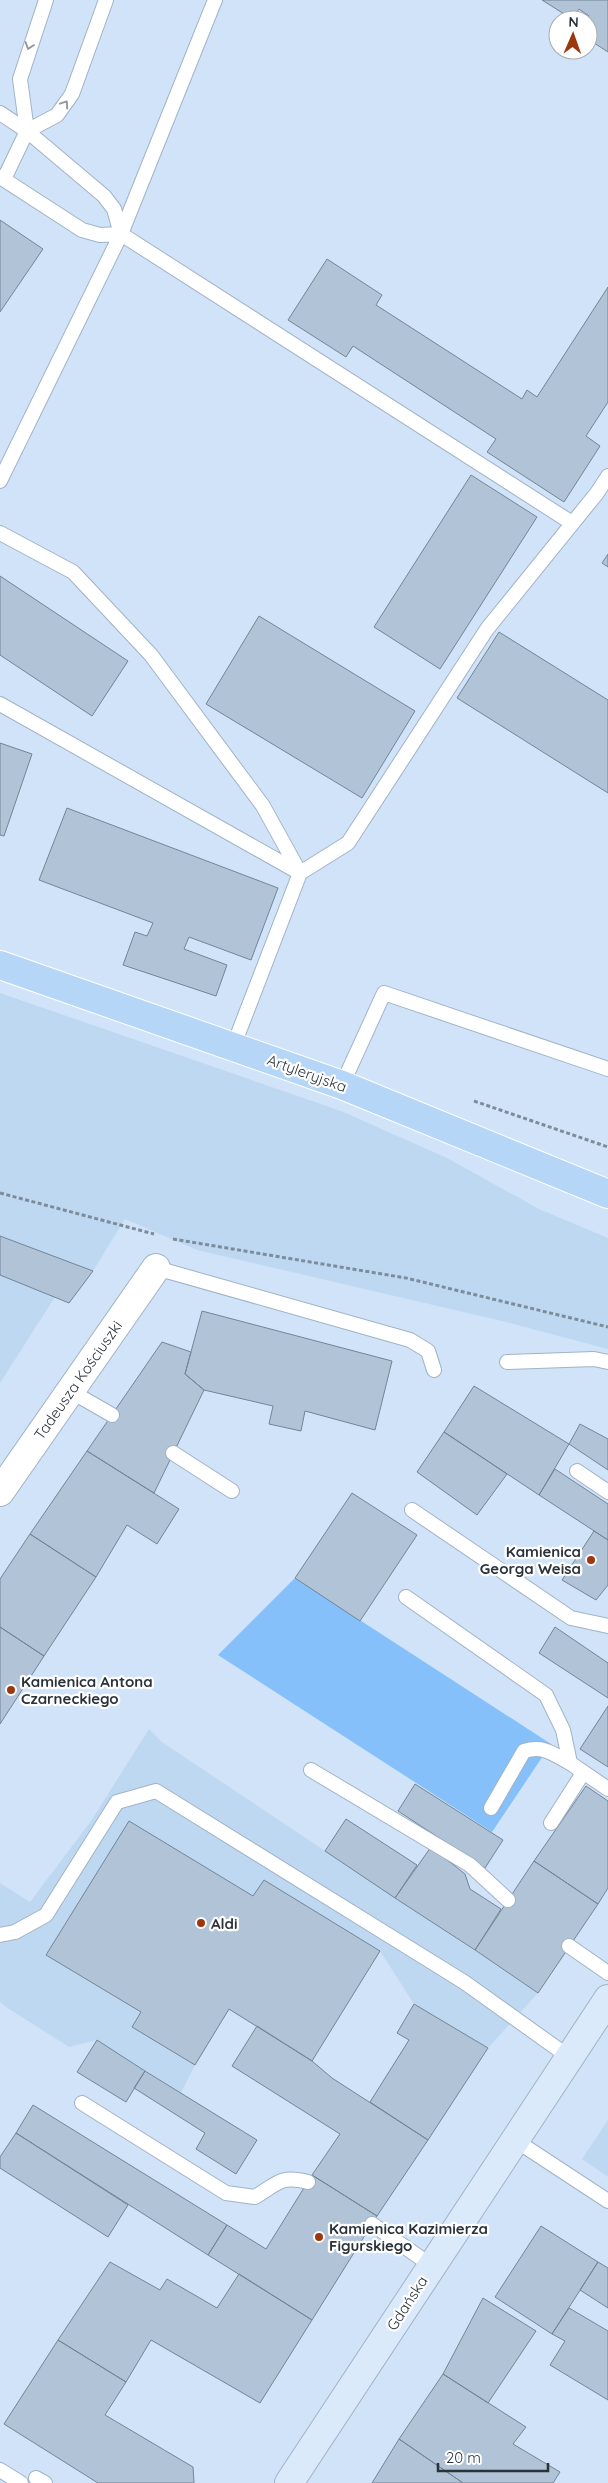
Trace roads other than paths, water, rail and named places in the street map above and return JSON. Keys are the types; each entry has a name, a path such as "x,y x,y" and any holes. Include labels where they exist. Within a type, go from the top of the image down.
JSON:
{"main road":[{"name":"Artyleryjska","path":"0,965 342,1085 608,1194"}],"street":[{"name":"Tadeusza Kościuszki","path":"0,1492 72,1392 156,1268"},
{"name":"Gdańska","path":"289,2483 608,1999"}],"lane":[{"path":"46,0 20,79 26,131 2,178 82,230 100,235 121,234 572,523"},
{"path":"26,131 57,116 72,94 106,0"},
{"path":"0,481 121,234 215,0"},
{"path":"0,113 26,131 104,196 114,209 121,234"},
{"path":"233,1047 300,873 348,843 487,629 608,476"},
{"path":"0,533 73,572 151,655 263,806 300,873"},
{"path":"0,704 300,873"},
{"path":"342,1085 384,993 608,1068"},
{"path":"156,1268 410,1340 428,1351 434,1370"},
{"path":"507,1362 594,1359 608,1362"},
{"path":"72,1392 112,1415"},
{"path":"173,1453 232,1491"},
{"path":"577,1471 608,1492"},
{"path":"412,1510 570,1618 608,1626"},
{"path":"406,1597 546,1695 563,1730 570,1763"},
{"path":"490,1808 524,1752 536,1748 545,1750 570,1763 608,1790"},
{"path":"312,1770 470,1865 508,1900"},
{"path":"551,1823 584,1773"},
{"path":"0,1935 15,1932 46,1915 117,1802 156,1791 464,1982 569,2057"},
{"path":"569,1946 608,1973"},
{"path":"82,2103 226,2193 256,2197 281,2181 292,2178 308,2182"},
{"path":"515,2140 608,2201"},
{"path":"372,2224 432,2266"},
{"path":"0,2470 21,2483"}],"place":[{"name":"Kamienica Georga Weisa","path":"591,1560"},
{"name":"Kamienica Antona Czarneckiego","path":"11,1690"},
{"name":"Aldi","path":"201,1923"},
{"name":"Kamienica Kazimierza Figurskiego","path":"319,2237"}]}
